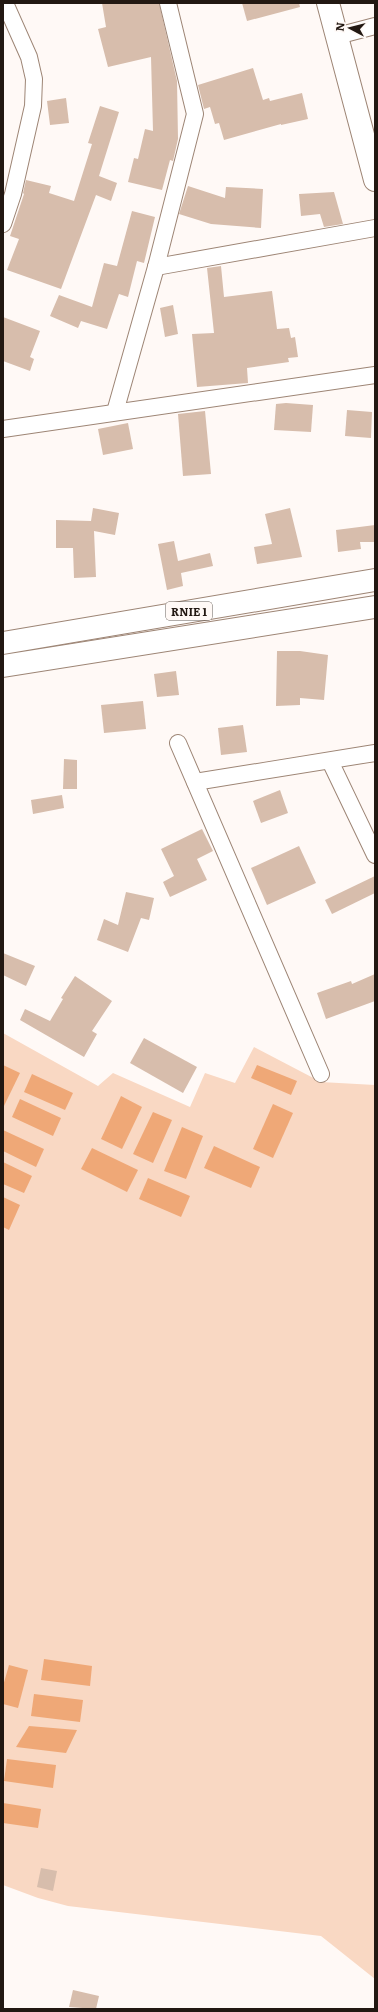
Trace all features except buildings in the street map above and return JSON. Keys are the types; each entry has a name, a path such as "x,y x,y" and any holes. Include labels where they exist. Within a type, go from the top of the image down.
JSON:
{"main road":[{"path":"328,3 375,180"},
{"name":"RNIE 1","path":"3,643 375,580"},
{"name":"RNIE 1","path":"3,666 375,607"}],"street":[{"path":"3,224 13,194 33,106 34,79 29,57 5,3"},
{"path":"115,412 156,267 196,114 168,3"},
{"path":"337,36 375,26"},
{"path":"156,267 375,228"},
{"path":"3,429 375,376"},
{"path":"178,743 322,1074"},
{"path":"195,782 375,753"},
{"path":"330,761 375,855"}],"shaded area":[{"path":"3,1033 98,1086 113,1073 190,1107 205,1073 235,1083 254,1047 321,1082 375,1085 375,1979 321,1936 68,1906 38,1898 3,1885"},
{"path":"3,1065 20,1073 3,1108"},
{"path":"257,1065 297,1081 291,1095 251,1078"},
{"path":"32,1074 73,1093 65,1110 24,1092"},
{"path":"121,1096 142,1107 122,1149 101,1139"},
{"path":"20,1099 61,1118 53,1136 12,1117"},
{"path":"273,1104 293,1113 273,1158 253,1149"},
{"path":"153,1112 172,1120 153,1163 133,1154"},
{"path":"182,1127 203,1136 186,1179 164,1171"},
{"path":"3,1130 44,1149 36,1167 3,1151"},
{"path":"214,1146 260,1167 251,1188 204,1168"},
{"path":"92,1148 138,1170 127,1192 81,1169"},
{"path":"3,1162 32,1176 24,1193 3,1184"},
{"path":"148,1178 190,1196 181,1217 139,1199"},
{"path":"3,1197 20,1205 9,1230 3,1227"},
{"path":"44,1659 92,1666 90,1686 41,1680"},
{"path":"9,1665 28,1670 18,1708 3,1704 3,1686"},
{"path":"34,1694 83,1700 80,1722 31,1716"},
{"path":"29,1726 77,1730 66,1753 16,1747"},
{"path":"7,1759 56,1765 53,1788 4,1781"},
{"path":"3,1803 41,1809 38,1828 3,1823"}]}
